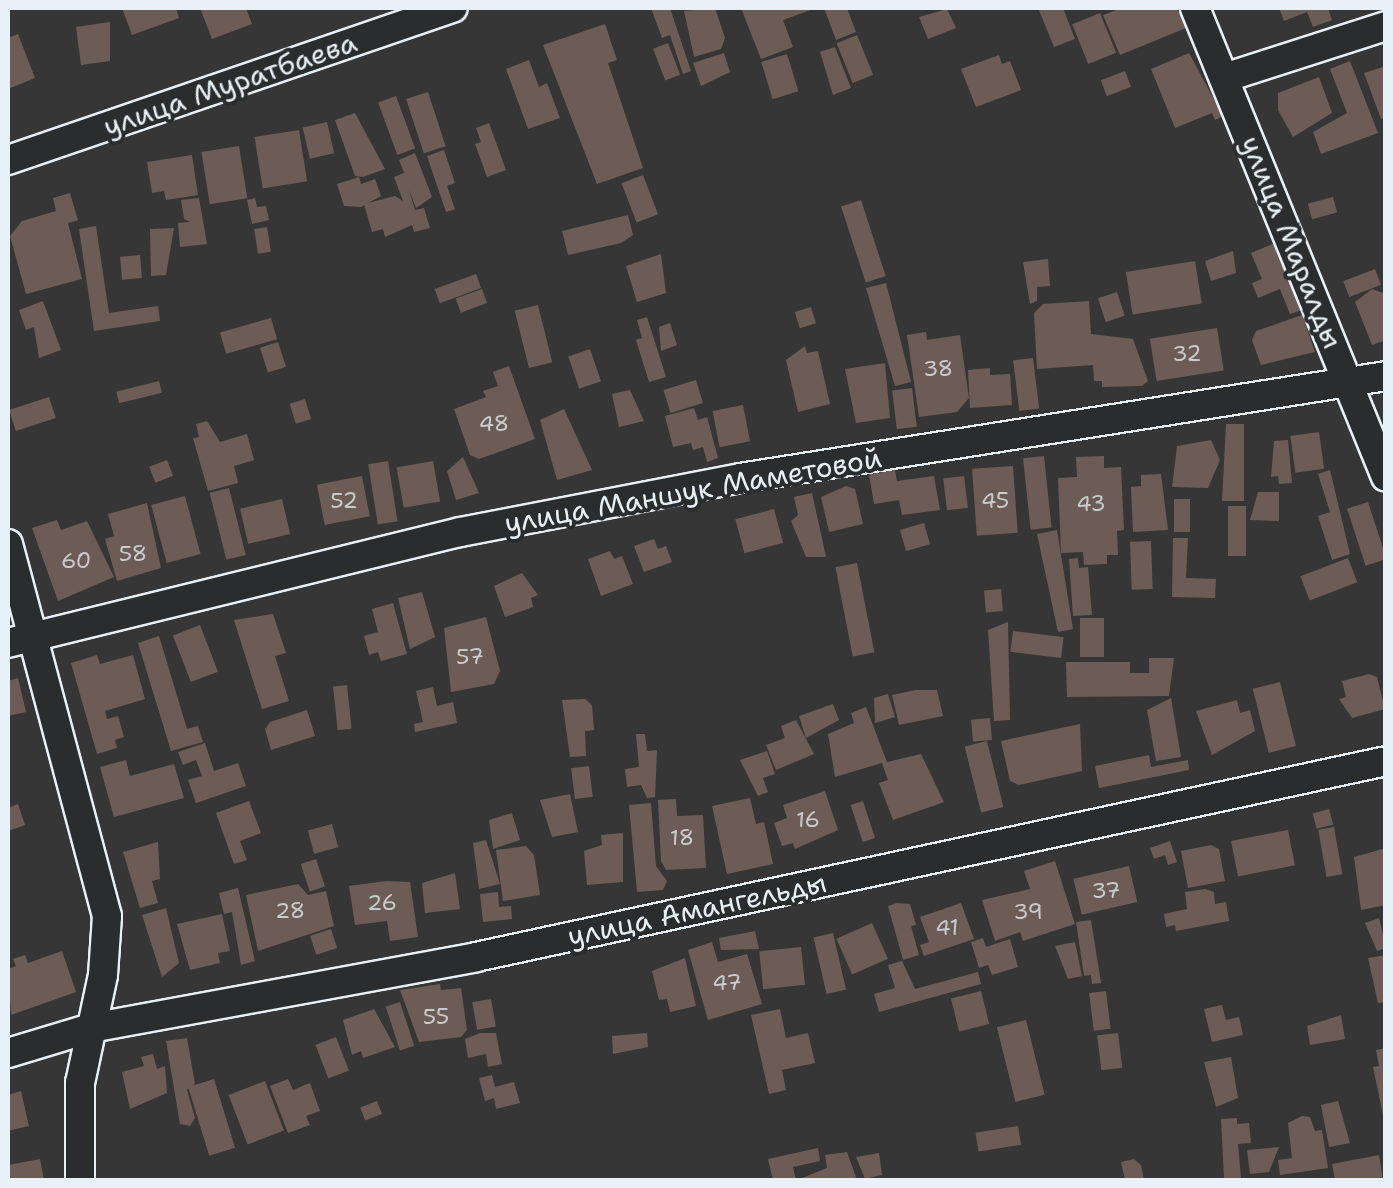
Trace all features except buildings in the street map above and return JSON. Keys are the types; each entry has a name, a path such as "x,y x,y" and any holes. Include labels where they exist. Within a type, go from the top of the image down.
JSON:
{"street":[{"name":"улица Муратбаева","path":"8,160 453,8"},
{"name":"улица Маралды","path":"1195,8 1386,477"},
{"path":"1224,78 1386,26"},
{"name":"улица Маншук Маметовой","path":"21,638 478,528 740,478 1386,376"},
{"path":"8,544 21,638 107,916 80,1083 80,1180"},
{"name":"улица Амангельды","path":"8,1053 91,1028 476,958 1386,761"}]}
